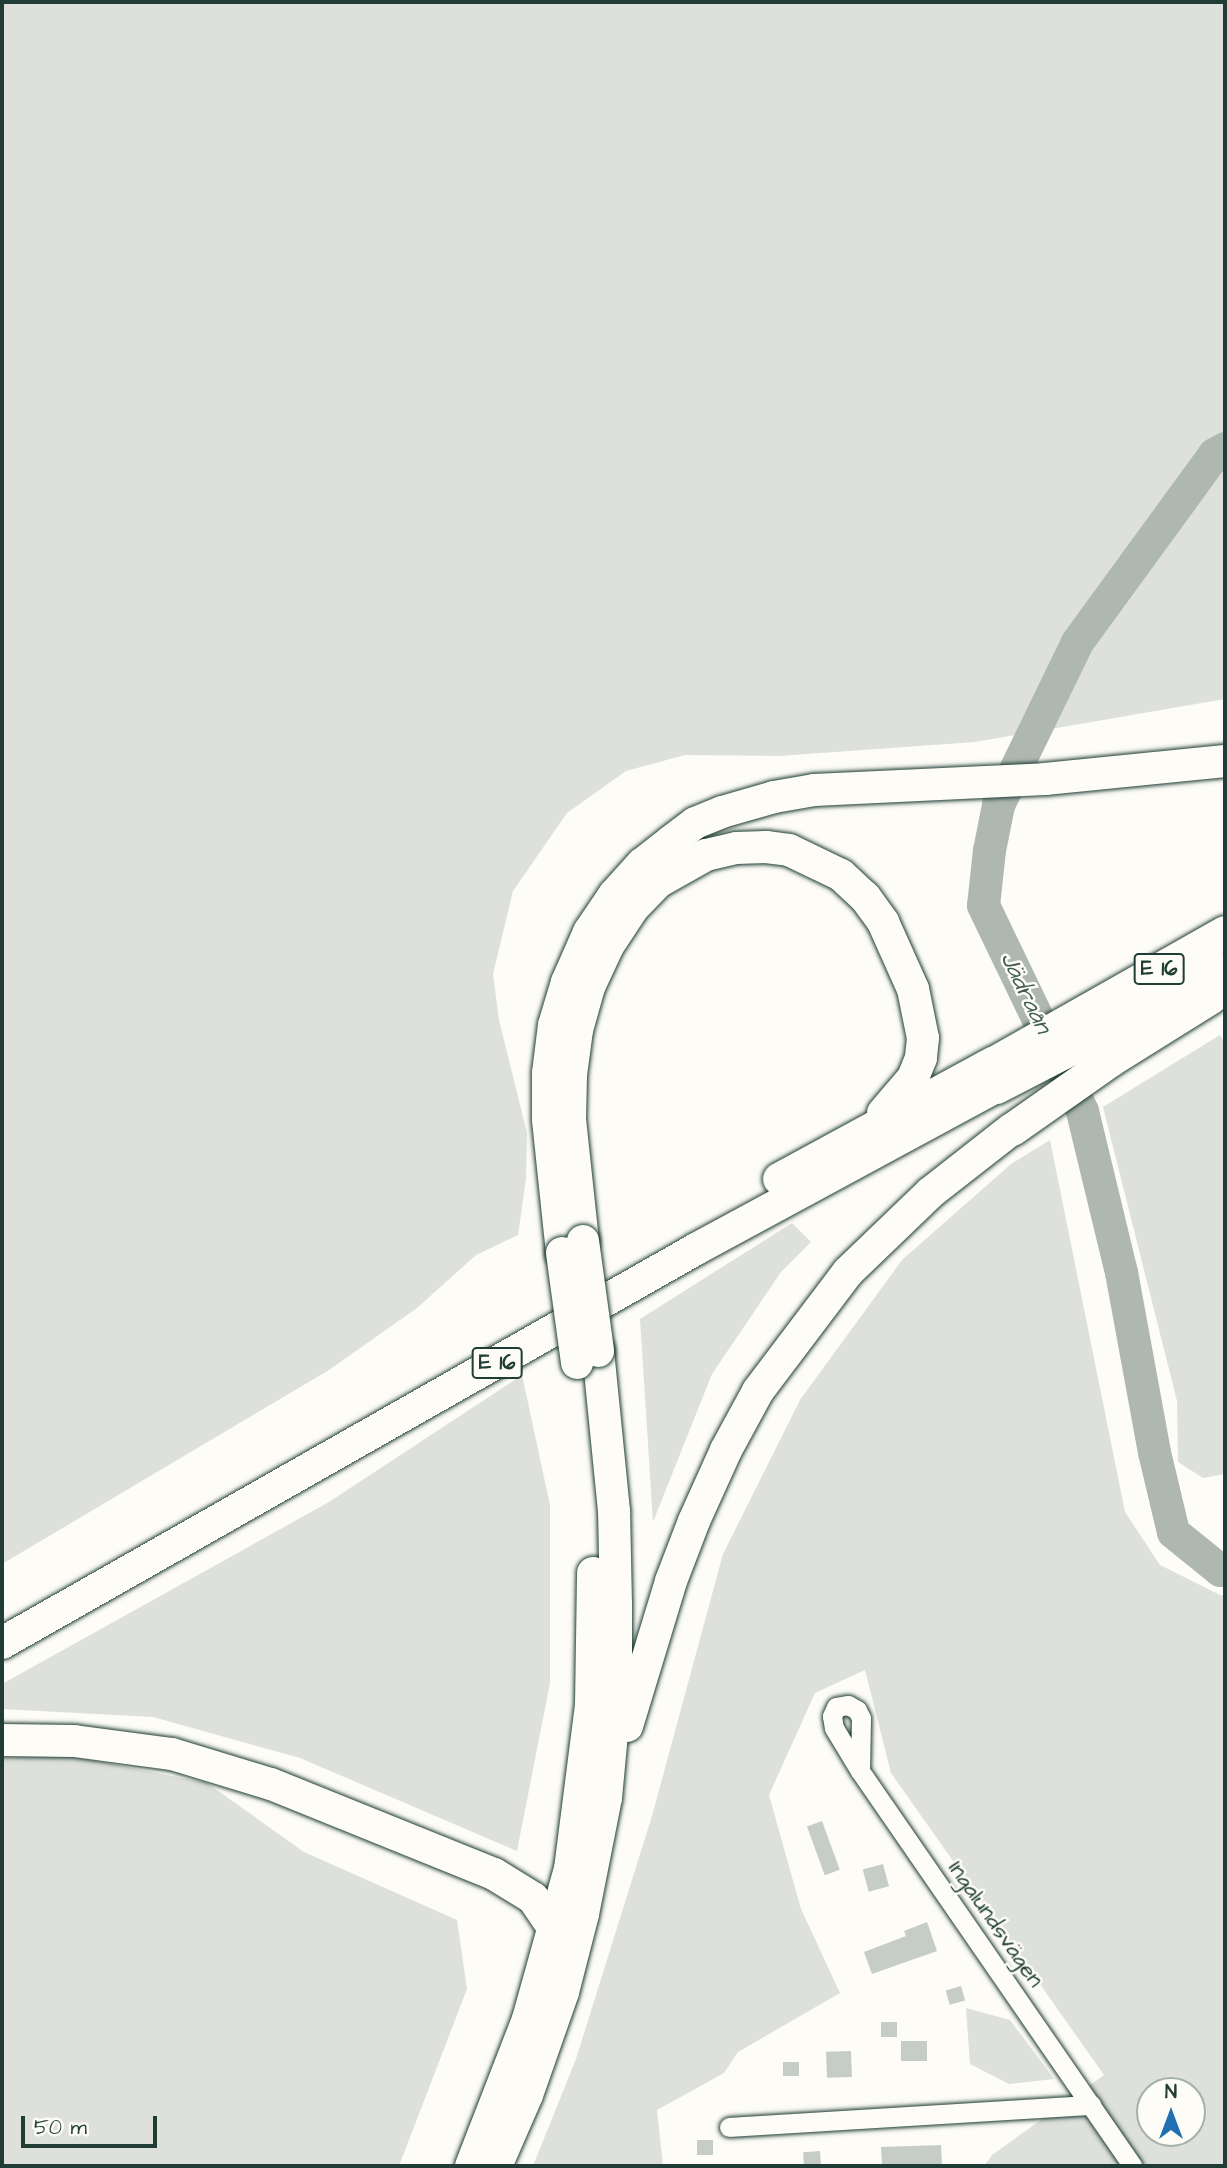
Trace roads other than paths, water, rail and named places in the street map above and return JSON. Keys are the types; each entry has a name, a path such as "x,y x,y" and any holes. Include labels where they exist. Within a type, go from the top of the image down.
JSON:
{"highway":[{"path":"606,1798 616,1690 613,1499 588,1357 573,1247 548,1119 548,1073 554,1025 567,982 589,932 614,895 642,864 670,842 695,824 722,812 774,797 814,790 1045,779 1225,761"},
{"path":"573,1247 570,1109 577,1030 589,987 608,946 633,908 658,882 706,855 736,848 766,847 789,850 841,875 865,897 883,922 917,1002 923,1038 921,1058 913,1078 892,1105 857,1135"},
{"name":"E 16","path":"1103,1032 1225,932"},
{"name":"E 16","path":"2,1622 857,1135 994,1075 1103,1032 1225,969"},
{"path":"496,2166 527,2095 563,1992 583,1914 606,1798 675,1569 726,1450 758,1391 849,1272 930,1193 1012,1129 1103,1032 1225,989"},
{"name":"E 16","path":"2,1643 709,1242 994,1075"},
{"path":"471,2166 528,2019 570,1868 591,1704 594,1607 588,1357"},
{"path":"2,1741 74,1741 172,1754 271,1784 494,1874 533,1898 554,1929"}],"street":[{"name":"Ingalundsvägen","path":"860,1771 1133,2166"},
{"path":"729,2127 1091,2105"}],"waterway":[{"name":"Jädraån","path":"1225,448 1214,454 1077,642 998,805 989,850 983,905 1082,1111 1121,1272 1154,1452 1173,1532 1220,1570 1225,1570"}]}
